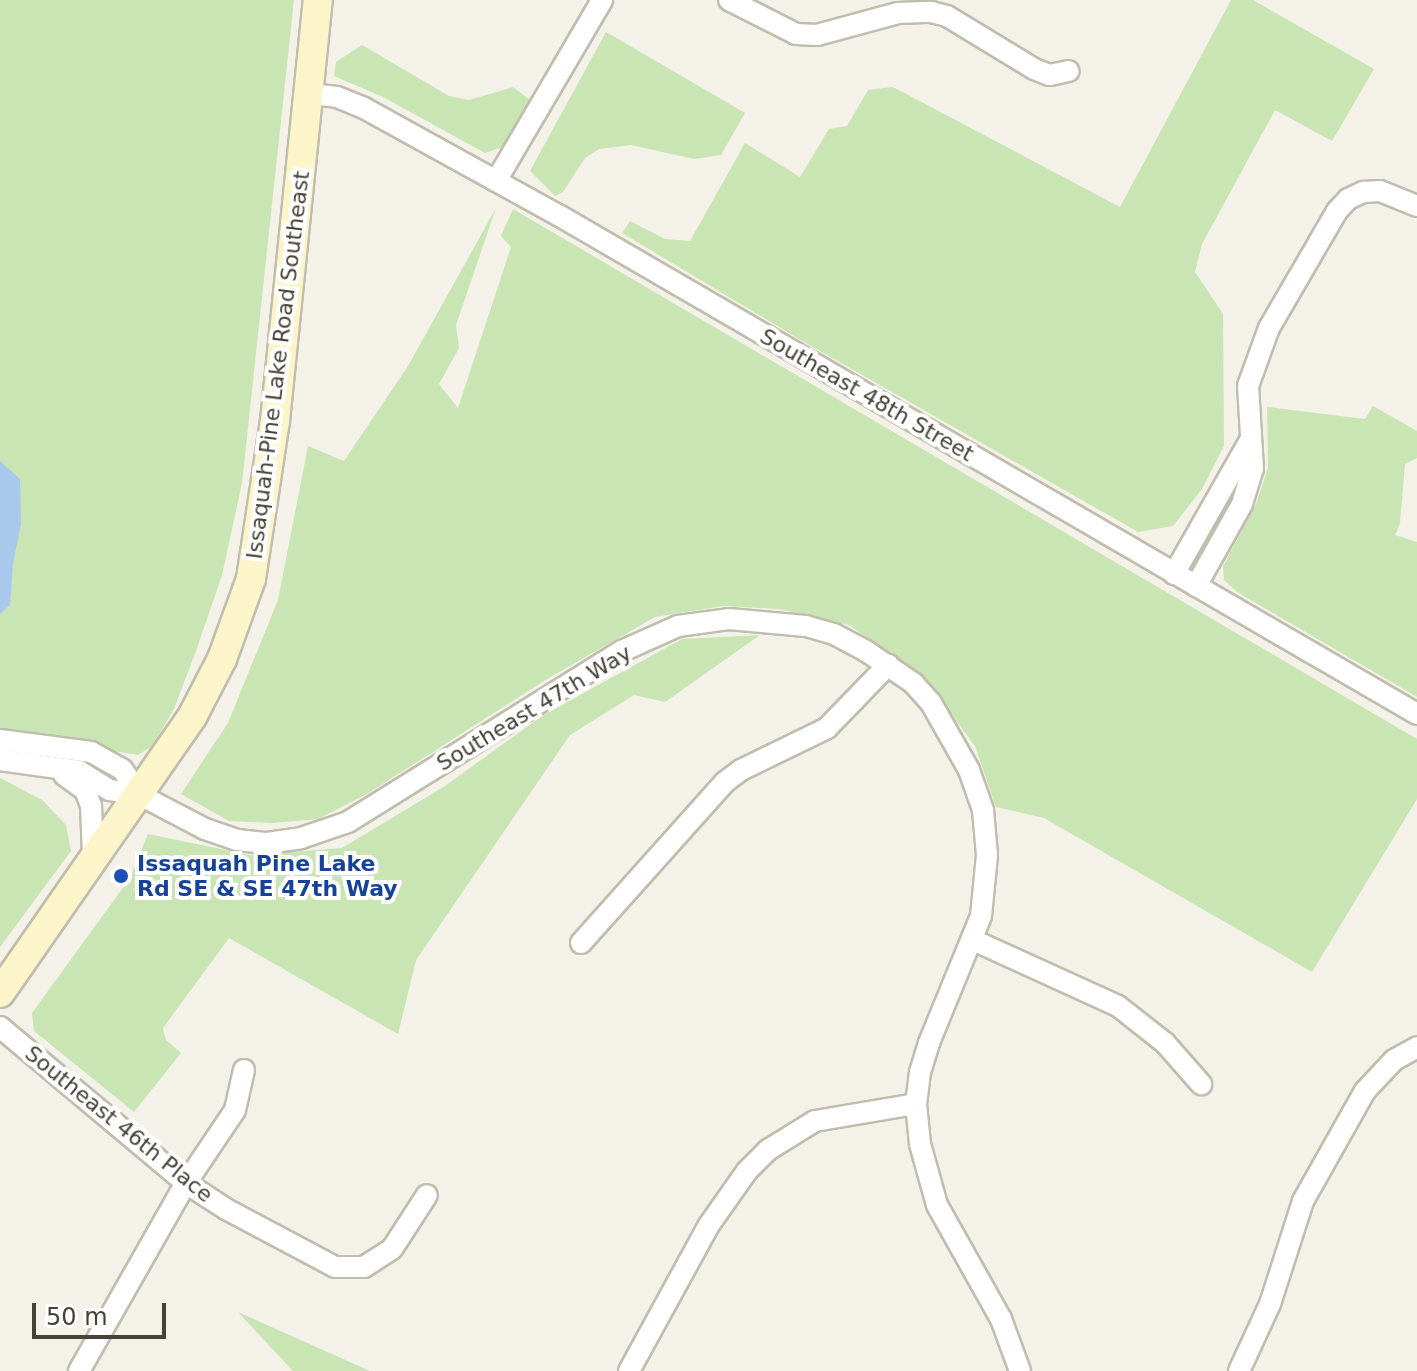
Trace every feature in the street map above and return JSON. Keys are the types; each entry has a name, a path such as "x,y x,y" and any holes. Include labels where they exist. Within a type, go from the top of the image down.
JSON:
{"main road":[{"name":"Issaquah-Pine Lake Road Southeast","path":"0,993 193,715 222,659 251,579 275,421 318,0"}],"street":[{"path":"496,181 602,0"},
{"path":"729,0 796,34 817,35 898,13 931,12 947,16 1034,69 1050,75 1069,71"},
{"name":"Southeast 48th Street","path":"310,94 337,97 364,108 496,181 1417,714"},
{"path":"1196,586 1242,504 1253,469 1248,386 1269,328 1337,211 1348,199 1363,192 1388,193 1417,206"},
{"path":"1174,574 1249,442"},
{"name":"Southeast 47th Way","path":"140,795 177,817 237,840 267,843 327,831 348,822 622,651 678,626 729,619 806,626 834,634 888,665 913,683 931,703 969,770 983,810 986,886 973,940 929,1043 920,1072 916,1104 920,1144 937,1205 1001,1319 1020,1371"},
{"path":"581,943 725,782 741,770 827,728 888,665"},
{"path":"0,740 91,752 122,769 140,795"},
{"path":"0,760 79,771 110,790 140,795"},
{"path":"38,765 71,778 85,790 91,806 93,856"},
{"path":"973,940 1118,1006 1165,1043 1201,1084"},
{"name":"Southeast 46th Place","path":"0,1027 186,1183 324,1262 351,1268 371,1264 401,1239 427,1195"},
{"path":"1239,1371 1270,1304 1303,1201 1365,1091 1394,1060 1417,1047"},
{"path":"79,1371 186,1183 235,1110 244,1070"},
{"path":"629,1371 709,1225 747,1171 768,1150 815,1121 916,1104"}],"green space":[{"path":"0,0 294,0 242,483 222,575 174,709 152,746 138,755 0,732"},
{"path":"1231,0 1253,0 1374,69 1332,141 1275,110 1202,244 1195,272 1223,314 1224,446 1202,489 1173,526 1138,532 799,339 622,233 630,221 665,239 690,241 745,143 800,177 829,129 847,126 868,90 893,87 1120,207"},
{"path":"606,32 745,113 721,155 694,159 631,145 599,149 585,158 563,192 555,196 530,171"},
{"path":"362,45 449,96 469,100 513,87 530,100 503,147 485,153 383,97 334,76 336,62"},
{"path":"496,208 456,325 459,348 439,384 458,408 511,247 501,236 513,209 1417,739 1417,799 1312,972 1044,818 996,807 975,746 923,676 849,625 779,609 723,606 655,617 547,679 367,794 318,819 273,823 229,821 181,794 228,723 278,600 308,446 344,461 408,366"},
{"path":"1373,406 1417,431 1417,458 1405,464 1400,523 1395,535 1417,542 1417,697 1237,592 1224,580 1223,566 1256,504 1268,468 1267,407 1365,419"},
{"path":"760,635 665,702 634,695 570,735 416,960 398,1034 229,938 163,1028 166,1040 181,1053 134,1112 34,1031 32,1013 130,878 148,834 250,855 342,848 445,786 542,716 682,639"},
{"path":"0,778 42,800 66,825 71,851 0,947"},
{"path":"238,1312 370,1371 293,1371"}],"water":[{"path":"0,461 20,479 21,524 13,564 10,605 0,614"}],"place":[{"name":"Issaquah Pine Lake Rd SE & SE 47th Way","path":"121,876"}]}
